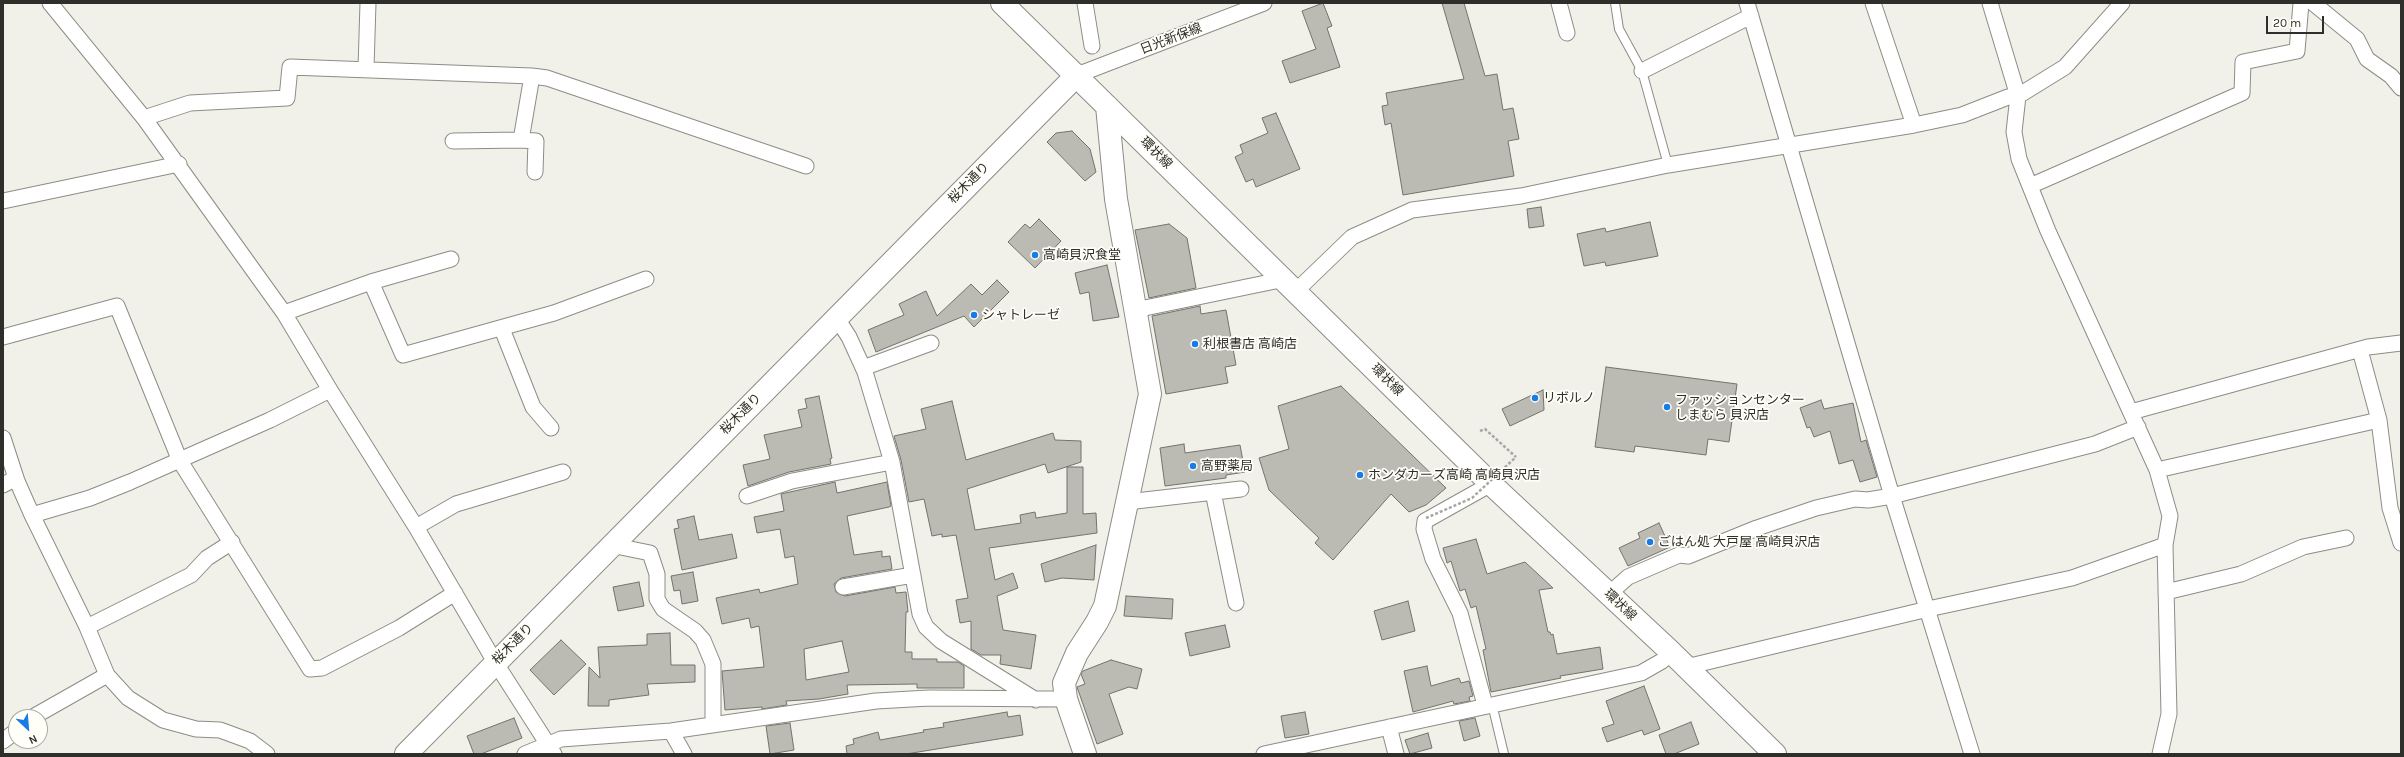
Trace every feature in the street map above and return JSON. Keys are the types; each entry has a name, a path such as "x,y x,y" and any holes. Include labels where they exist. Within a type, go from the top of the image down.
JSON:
{"street":[{"path":"50,3 144,118 179,164 284,313 330,390 416,527 495,662 550,749"},
{"path":"366,68 368,3"},
{"name":"環状線","path":"1002,3 1291,285 1491,484 1609,594 1775,754"},
{"path":"1085,3 1092,46"},
{"path":"1559,3 1567,33"},
{"path":"1873,3 1914,125"},
{"path":"1990,3 2018,96 2014,132 2018,159 2048,231 2157,470 2170,516 2164,545 2169,708 2160,754"},
{"path":"1135,310 1291,285 1352,237 1412,210 1521,196 1668,165 1790,147 1962,115 2008,98 2018,96 2065,67 2122,3"},
{"path":"2030,186 2242,93 2243,62 2297,51 2301,3"},
{"path":"2313,3 2357,39 2366,59 2390,76 2401,88"},
{"name":"日光新保線","path":"1077,75 1258,4"},
{"path":"1642,71 1749,10 1892,496 1972,754"},
{"path":"144,118 190,103 287,98 290,67 366,68 532,76 547,78 806,166"},
{"name":"桜木通り","path":"406,754 495,662 1077,75"},
{"path":"521,140 532,76"},
{"path":"1085,754 1066,699 1064,683 1077,653 1097,622 1104,606 1150,394 1116,199 1107,106"},
{"path":"452,141 536,141 536,172"},
{"path":"3,201 179,164"},
{"path":"284,313 371,282 451,259"},
{"path":"371,282 404,355 502,329 554,313 646,279"},
{"path":"3,337 117,306 180,461 310,669 322,668 399,628 455,594"},
{"path":"836,317 849,337 863,368 892,462 920,614 926,627 941,642 1036,700"},
{"path":"502,329 534,407 551,428"},
{"path":"863,368 931,343"},
{"path":"2131,412 2360,350 2401,343"},
{"path":"2360,350 2379,420 2390,508 2401,543"},
{"path":"32,515 90,498 180,461 330,390"},
{"path":"2157,470 2379,420"},
{"path":"1609,594 1628,577 1679,555 1688,556 1758,528 1816,508 1855,499 1868,500 1892,496 2095,444 2138,427"},
{"path":"3,438 9,482 32,515 87,627 107,675 128,698 163,720 196,729 220,730 250,741 267,754"},
{"path":"747,496 792,481 892,462"},
{"path":"416,527 456,504 563,472"},
{"path":"1488,705 1460,613 1433,559 1424,529 1425,521 1491,484"},
{"path":"1127,502 1241,490"},
{"path":"1213,492 1236,603"},
{"path":"2166,592 2241,574 2303,547 2346,538"},
{"path":"87,627 191,575 207,558 232,542"},
{"path":"1264,754 1488,705 1641,674 1662,661 1678,660 2072,578 2164,545"},
{"path":"611,546 650,553 657,574 657,599 663,609 694,631 703,640 713,664 714,725"},
{"path":"843,586 913,575"},
{"path":"47,709 107,675"},
{"path":"525,754 550,749 561,739 671,731 884,701 929,698 1036,700 1066,699"},
{"path":"1389,727 1396,754"},
{"path":"671,731 684,754"}],"lane":[{"path":"1615,3 1619,29 1642,71 1668,165"},
{"path":"1488,705 1504,754"}],"path":[{"path":"1426,518 1472,498 1516,457 1484,429 1480,431"}],"building":[{"path":"1323,3 1332,26 1327,28 1340,67 1290,83 1282,61 1316,49 1302,11"},
{"path":"1442,3 1464,3 1485,76 1497,74 1503,110 1513,108 1519,139 1508,141 1514,176 1403,195 1391,123 1385,125 1382,106 1388,105 1386,93 1464,79"},
{"path":"1276,113 1300,169 1256,187 1253,179 1246,182 1235,157 1243,153 1240,145 1268,133 1262,118"},
{"path":"1072,131 1090,149 1096,172 1085,181 1047,142 1056,133"},
{"path":"1541,207 1544,226 1529,228 1527,209"},
{"name":"高崎貝沢食堂","path":"1039,219 1061,241 1035,268 1008,242 1025,224 1030,228"},
{"path":"1650,222 1658,256 1606,266 1605,262 1584,266 1577,234 1605,228 1606,232"},
{"path":"1169,224 1187,238 1196,288 1149,298 1135,230"},
{"path":"1107,265 1119,317 1093,321 1089,292 1080,294 1075,273"},
{"path":"997,280 1009,292 974,327 964,316 876,352 868,330 904,315 899,304 926,291 937,316 971,284 982,295"},
{"name":"利根書店 高崎店","path":"1200,306 1201,314 1226,310 1236,365 1225,367 1228,383 1166,394 1152,316"},
{"name":"ファッションセンター しまむら 貝沢店","path":"1606,367 1737,384 1729,442 1708,439 1706,455 1635,446 1634,452 1595,447"},
{"name":"ホンダカーズ高崎 高崎貝沢店","path":"1341,386 1446,488 1426,505 1409,512 1391,494 1333,560 1315,543 1319,538 1269,490 1259,458 1289,449 1278,406"},
{"name":"リボルノ","path":"1543,390 1544,410 1510,426 1502,409"},
{"path":"819,396 832,458 830,459 831,464 789,472 748,486 743,465 770,459 764,435 802,427 798,410 807,408 805,399"},
{"path":"1821,400 1824,409 1853,403 1861,442 1866,440 1877,477 1860,482 1853,460 1839,464 1830,431 1814,437 1810,427 1807,428 1800,408"},
{"path":"952,401 966,460 1053,433 1055,440 1081,441 1081,462 1048,473 1045,464 967,489 975,530 1021,523 1020,515 1035,512 1036,518 1067,513 1067,467 1083,467 1083,514 1096,513 1097,533 989,548 995,580 1013,573 1018,588 997,596 1003,630 1036,635 1031,669 1000,664 1001,655 981,655 971,649 971,621 960,623 956,600 968,598 956,535 942,537 942,534 932,536 924,499 909,502 901,460 894,436 926,429 921,409"},
{"name":"高野薬局","path":"1184,444 1185,453 1240,445 1245,472 1226,475 1226,478 1165,486 1160,448"},
{"path":"835,482 837,493 887,482 891,506 847,516 854,555 882,551 882,557 890,556 892,569 841,578 834,584 836,592 845,596 895,587 896,593 906,592 908,612 906,612 905,652 912,652 912,659 937,659 937,662 958,662 964,666 964,688 917,688 917,684 847,685 848,694 819,699 786,701 787,705 762,709 762,707 725,710 722,671 764,667 759,626 751,628 749,618 722,624 716,598 759,589 760,593 798,584 794,556 785,558 780,529 757,533 754,517 784,511 781,494","holes":["842,641 849,672 806,680 804,649"]},
{"path":"694,516 699,540 732,534 737,558 682,570 674,529 679,528 677,520"},
{"name":"ごはん処 大戸屋 高崎貝沢店","path":"1659,523 1670,547 1628,566 1619,548 1640,538 1638,533"},
{"path":"1476,539 1487,574 1525,562 1553,588 1539,590 1548,632 1550,632 1551,635 1553,634 1557,654 1600,647 1603,669 1560,676 1561,678 1491,692 1483,650 1486,649 1476,606 1471,608 1465,589 1460,591 1451,561 1447,563 1443,548"},
{"path":"1096,545 1094,580 1062,578 1045,582 1041,564"},
{"path":"693,572 698,601 682,604 680,590 674,591 671,576"},
{"path":"639,582 644,606 618,611 613,587"},
{"path":"1126,596 1173,599 1172,619 1124,616"},
{"path":"1408,601 1415,631 1382,640 1374,611"},
{"path":"1225,625 1230,647 1190,656 1185,633"},
{"path":"670,633 671,665 695,665 695,682 647,684 649,695 609,700 609,706 588,706 589,667 600,678 598,647 647,645 647,634"},
{"path":"561,640 586,664 554,695 530,670"},
{"path":"1111,660 1142,669 1137,689 1129,687 1109,694 1123,734 1097,744 1077,687 1085,684 1081,674 1083,671"},
{"path":"1427,666 1431,686 1459,678 1461,683 1469,681 1473,696 1469,697 1470,701 1454,704 1453,701 1413,712 1404,671"},
{"path":"1644,686 1660,729 1644,735 1642,730 1607,742 1602,728 1614,724 1606,701"},
{"path":"1007,712 1008,717 1020,715 1023,735 906,754 847,754 846,746 854,744 853,739 878,732 880,740 924,732 923,730 944,727 943,723"},
{"path":"1305,712 1309,734 1285,738 1281,716"},
{"path":"514,718 522,738 481,754 474,754 467,736"},
{"path":"1475,718 1480,736 1464,741 1459,721"},
{"path":"1691,722 1699,744 1674,754 1666,754 1659,735"},
{"path":"790,723 794,750 770,754 766,726"},
{"path":"1428,733 1432,748 1410,754 1405,740"}],"place":[{"name":"高崎貝沢食堂","path":"1035,255"},
{"name":"シャトレーゼ","path":"974,315"},
{"name":"利根書店 高崎店","path":"1195,344"},
{"name":"リボルノ","path":"1535,398"},
{"name":"ファッションセンター しまむら 貝沢店","path":"1667,407"},
{"name":"高野薬局","path":"1193,466"},
{"name":"ホンダカーズ高崎 高崎貝沢店","path":"1360,475"},
{"name":"ごはん処 大戸屋 高崎貝沢店","path":"1650,542"}]}
